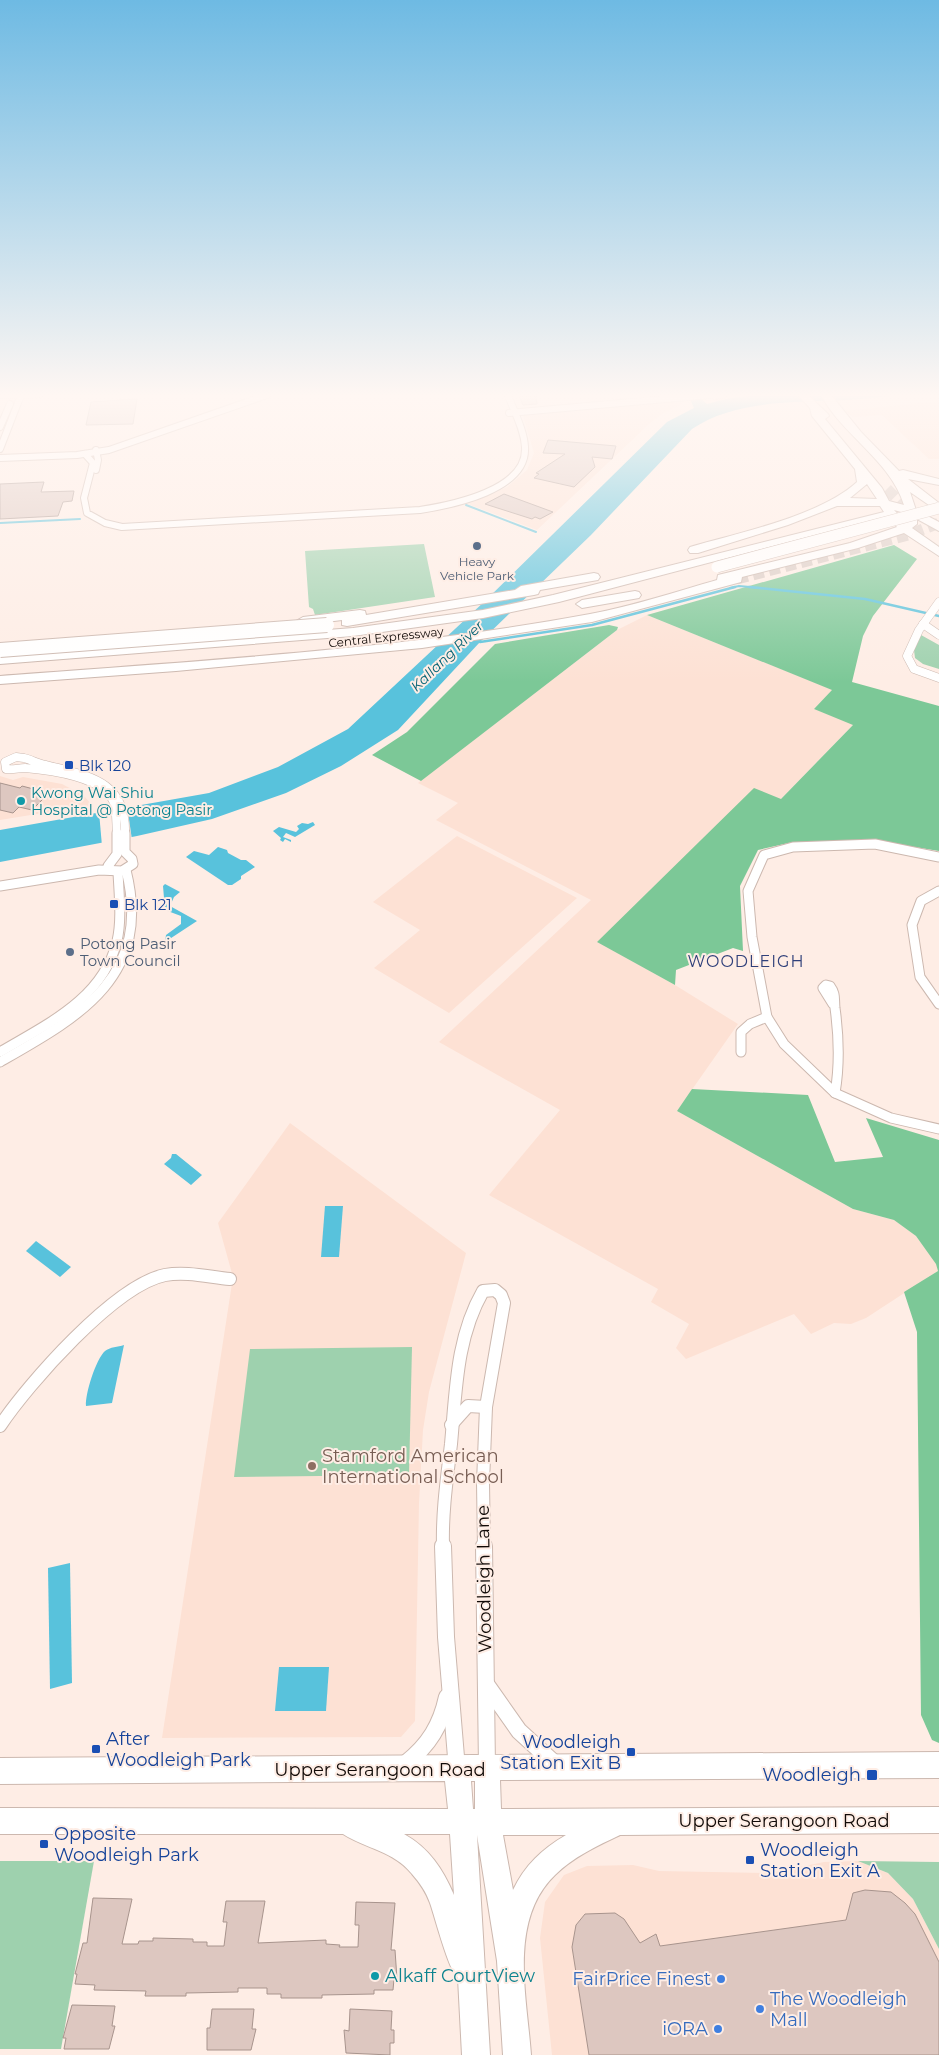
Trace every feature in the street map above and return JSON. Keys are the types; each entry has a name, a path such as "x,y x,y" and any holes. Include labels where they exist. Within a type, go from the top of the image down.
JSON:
{"highway":[{"path":"830,505 854,491"},
{"path":"883,503 886,491"},
{"path":"887,491 890,499 912,511 935,529 939,553"},
{"path":"904,491 912,511"},
{"path":"918,491 939,509"},
{"path":"519,628 880,538 905,530 911,524 912,511 916,501 922,494 933,491"},
{"path":"0,680 176,667 419,622 552,591 594,577 737,537 830,505 866,500 883,503 912,511 935,529"},
{"name":"Central Expressway","path":"0,671 175,658 419,622 537,614 582,604 712,563 939,500"},
{"path":"883,503 905,530 939,553"},
{"name":"Central Expressway","path":"0,660 85,655 353,632 419,622 552,591 624,581 712,563 939,509"},
{"path":"880,538 913,543 939,553"},
{"path":"85,655 98,651 162,645 190,637 262,625 419,622 519,628 592,618 737,579"},
{"path":"582,604 690,586"},
{"path":"0,650 332,624 419,622"}],"main road":[{"name":"Upper Serangoon Road","path":"0,1771 457,1770 939,1765"},
{"path":"487,1769 488,1820 511,1961 517,2055"},
{"path":"457,1770 476,2055"},
{"name":"Upper Serangoon Road","path":"0,1821 622,1820 847,1822 939,1820"},
{"path":"511,1961 514,1928 535,1876 555,1854 622,1820"},
{"path":"338,1821 370,1831 400,1845 415,1857 429,1874 445,1904 472,1988"}],"street":[{"path":"86,491 82,505 94,519 114,526 132,527 405,512 433,508 469,499 487,491"},
{"path":"92,491 91,509 106,520 121,523 150,523 418,507 462,498 478,491"},
{"path":"939,602 923,624 912,644 907,660 914,669 939,678"},
{"path":"923,624 939,636"},
{"path":"0,1052 66,1013 86,997 98,983 111,962 119,934 121,907 119,862 126,839 118,802 102,780 22,757 14,757 7,760 2,766 11,770 23,768 64,774 93,783 118,802"},
{"path":"23,768 27,765 28,760"},
{"path":"939,857 875,844 793,847 764,856 748,891 758,975 767,1017 784,1044 835,1093 891,1118 939,1129"},
{"path":"0,884 119,862"},
{"path":"0,1062 82,1012 96,1000 110,983 122,963 132,919 132,891 119,862"},
{"path":"939,891 921,901 912,925 920,977 939,1004"},
{"path":"833,1004 840,1031 840,1071 835,1093"},
{"path":"741,1052 741,1032 750,1024 767,1017"},
{"path":"0,1426 54,1358 133,1289 158,1277 171,1274 230,1279"},
{"name":"Woodleigh Lane","path":"457,1770 444,1624 443,1503 458,1369 474,1303 483,1291 494,1290 501,1295 504,1303 486,1407 483,1483 487,1769"},
{"path":"451,1425 468,1406 486,1407"},
{"path":"485,1683 519,1732 562,1769"},
{"path":"396,1770 418,1754 431,1739 442,1720 449,1686"}],"shaded area":[{"path":"498,491 578,491 537,530 468,504"},
{"path":"647,615 833,690 814,709 854,724 781,799 598,942 675,985 738,1024 677,1111 853,1209 894,1220 916,1236 937,1264 938,1271 866,1318 851,1324 834,1323 811,1334 794,1314 686,1359 676,1348 689,1324 651,1302 658,1289 489,1195 560,1110 439,1042 591,900 436,820 458,803 418,783 617,630"},
{"path":"0,776 13,780 23,777 62,784 83,795 92,805 0,820"},
{"path":"457,836 577,898 449,1013 374,968 420,930 373,902"},
{"name":"Stamford American International School","path":"290,1123 466,1253 429,1392 423,1430 419,1503 415,1721 401,1737 162,1738 233,1277 218,1223"},
{"name":"The Woodleigh Mall","path":"858,1861 888,1873 913,1899 939,1949 939,2055 552,2055 540,1938 545,1902 564,1875 587,1866 633,1865 659,1871 770,1873 824,1862"}],"green space":[{"path":"424,544 435,597 315,615 313,609 309,607 305,551"},
{"path":"894,545 917,559 873,616 863,636 852,682 939,706 939,851 878,841 793,842 758,850 740,886 743,951 733,948 676,970 675,985 597,942 754,788 781,799 853,725 814,709 832,690 647,615"},
{"path":"609,625 618,627 617,630 421,781 372,755 407,732 495,644"},
{"path":"921,635 939,645 939,669 923,664 915,658 914,650"},
{"path":"692,1089 808,1095 835,1162 883,1157 866,1118 939,1140 939,1743 932,1740 921,1715 917,1332 904,1292 938,1271 936,1264 916,1236 894,1220 853,1209 677,1111"},
{"path":"412,1347 409,1475 234,1477 250,1349"},
{"path":"0,1861 94,1861 61,2049 0,2049"},
{"path":"858,1861 939,1862 939,1949 913,1899 888,1873"}],"water":[{"name":"Kallang River","path":"597,491 633,491 591,535 480,642 398,730 341,766 286,793 212,819 137,836 0,862 0,830 209,793 278,767 348,729 486,600"},
{"path":"313,822 315,825 295,837 286,833 283,837 291,840 291,842 285,839 283,842 273,831 279,827 296,832 299,829 297,826 302,823 308,824"},
{"path":"218,847 227,850 228,853 241,860 246,860 255,867 241,876 241,879 232,885 228,885 186,857 194,851 209,855"},
{"path":"165,884 180,892 174,897 170,906 197,921 165,942 166,935 181,924 181,916 165,910 163,886"},
{"path":"172,1154 176,1154 202,1175 191,1185 164,1164 171,1158"},
{"path":"325,1206 343,1206 339,1257 321,1257"},
{"path":"36,1241 71,1267 60,1277 26,1251"},
{"path":"124,1345 112,1403 86,1406 87,1393 98,1361 105,1351"},
{"path":"70,1563 72,1683 50,1689 48,1568"},
{"path":"279,1667 329,1667 326,1711 275,1711"}],"pier":[{"path":"127,805 132,840 102,846 99,812"}],"building":[{"path":"0,491 74,491 72,501 63,502 58,516 0,519"},
{"path":"504,494 553,512 540,519 535,517 532,519 485,504"},
{"name":"Kwong Wai Shiu Hospital @ Potong Pasir","path":"0,783 20,788 22,786 45,792 43,794 47,795 32,810 19,807 13,813 0,810"},
{"name":"The Woodleigh Mall","path":"865,1890 891,1892 905,1903 915,1914 939,1962 939,2055 589,2055 572,1947 576,1925 585,1914 615,1913 624,1919 640,1943 656,1934 660,1946 846,1920 853,1893"},
{"name":"Alkaff CourtView","path":"93,1898 132,1899 122,1944 138,1944 139,1941 153,1941 153,1938 193,1939 193,1942 207,1942 207,1946 224,1946 227,1922 223,1922 226,1901 265,1901 258,1943 326,1940 326,1944 340,1945 339,1947 358,1947 359,1925 355,1925 356,1902 395,1903 391,1950 395,1950 397,1979 394,1979 393,1990 374,1990 374,1994 322,1995 322,1998 281,1998 281,1994 267,1994 267,1988 238,1988 238,1992 186,1993 186,1996 145,1996 146,1991 94,1990 95,1985 75,1984 77,1974 75,1974 83,1943 87,1943"},
{"path":"72,2005 115,2006 112,2026 115,2026 109,2049 64,2049 66,2038 63,2038"},
{"path":"212,2009 254,2009 252,2029 256,2029 251,2050 207,2050 207,2028 210,2028"},
{"path":"350,2009 392,2011 391,2030 394,2030 394,2043 390,2043 390,2055 346,2053 344,2030 349,2031"}],"waterway":[{"path":"466,505 536,532"},
{"path":"0,523 80,519"},
{"path":"730,588 739,586 761,588"},
{"name":"Kallang River","path":"480,642 592,625 735,587"},
{"path":"749,587 865,599 939,616"}],"tunnel":[{"path":"889,491 920,522"},
{"path":"737,579 908,535 939,523"}],"place":[{"name":"Heavy Vehicle Park","path":"477,546"},
{"name":"Blk 120","path":"69,765"},
{"name":"Kwong Wai Shiu Hospital @ Potong Pasir","path":"21,801"},
{"name":"Blk 121","path":"114,904"},
{"name":"Potong Pasir Town Council","path":"70,952"},
{"name":"Stamford American International School","path":"312,1466"},
{"name":"After Woodleigh Park","path":"96,1749"},
{"name":"Woodleigh Station Exit B","path":"631,1752"},
{"name":"Woodleigh","path":"872,1775"},
{"name":"Opposite Woodleigh Park","path":"44,1844"},
{"name":"Woodleigh Station Exit A","path":"750,1860"},
{"name":"Alkaff CourtView","path":"375,1976"},
{"name":"FairPrice Finest","path":"721,1979"},
{"name":"The Woodleigh Mall","path":"760,2009"},
{"name":"iORA","path":"718,2029"}],"district":[{"name":"WOODLEIGH","path":"746,961"}]}
